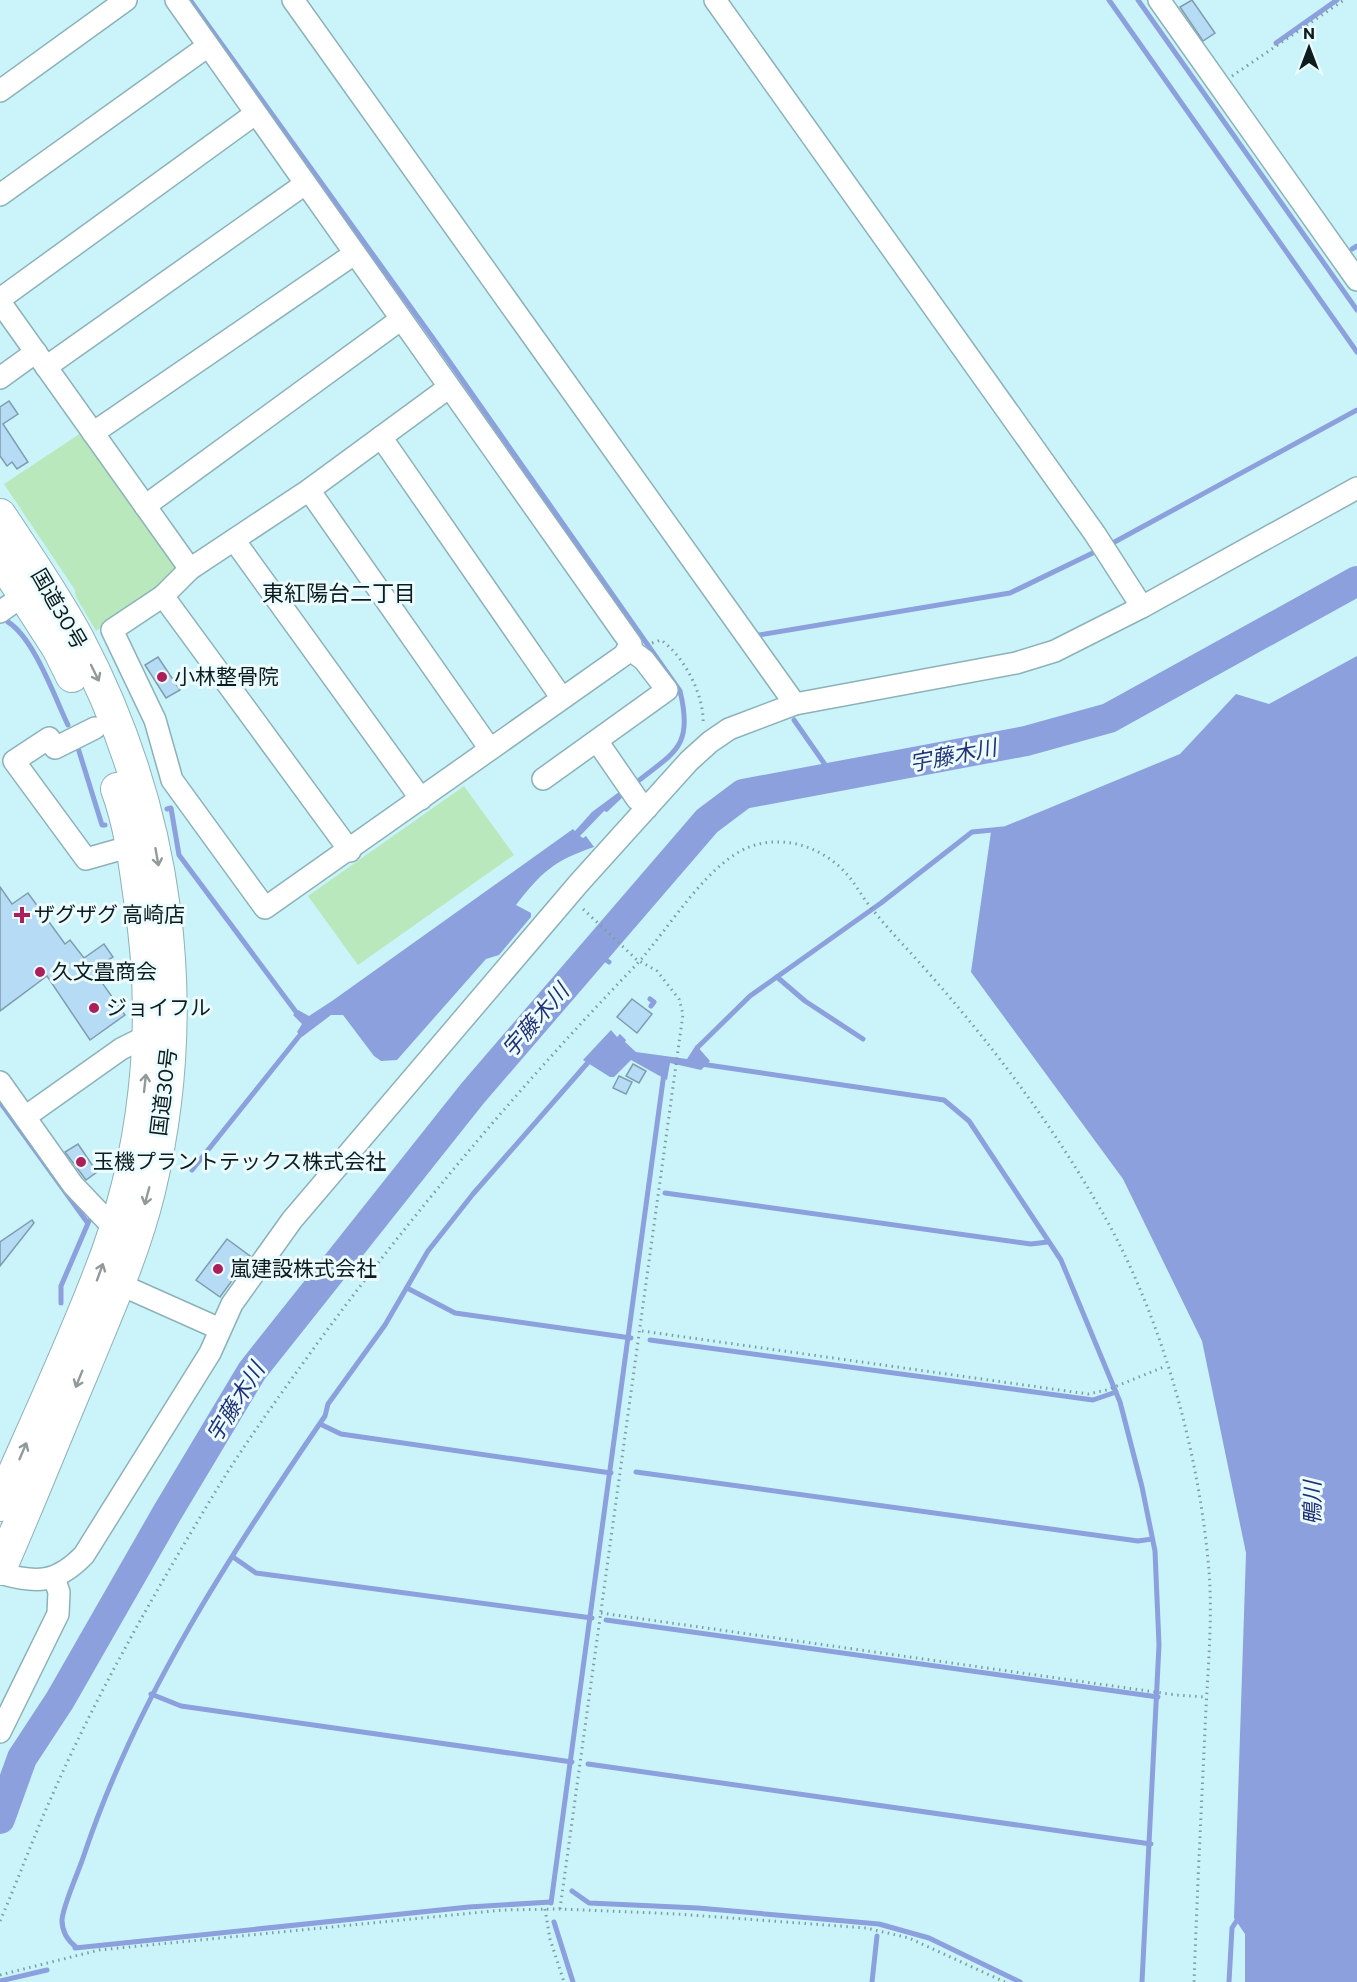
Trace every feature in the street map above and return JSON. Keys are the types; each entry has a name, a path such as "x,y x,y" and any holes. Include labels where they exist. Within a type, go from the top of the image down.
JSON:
{"highway":[{"name":"国道30号","path":"0,515 78,638 106,697 155,842 163,894 172,988 168,1083 148,1193 119,1284 0,1571"},
{"name":"国道30号","path":"0,558 12,603 58,648 95,728 121,800 132,846 146,938 149,1035 138,1136 100,1274 0,1505"}],"street":[{"path":"0,91 126,0"},
{"path":"176,0 631,644 624,655 561,697 350,851 265,908 172,780 155,720 112,630 163,596 190,569 309,490 448,388"},
{"path":"293,0 795,704"},
{"path":"715,0 1104,547 1142,607"},
{"path":"1159,0 1357,280"},
{"path":"0,195 208,46"},
{"path":"190,569 0,301 255,114"},
{"path":"0,378 41,360 305,184"},
{"path":"93,433 354,254"},
{"path":"145,506 400,320"},
{"path":"381,437 561,697"},
{"path":"0,1571 18,1578 54,1578 71,1568 84,1555 200,1370 232,1304 292,1220 579,883 701,750 729,729 795,704 1016,663 1055,651 1142,607 1357,488"},
{"path":"309,490 490,749"},
{"path":"234,540 421,799"},
{"path":"163,596 350,851"},
{"path":"543,780 666,690 644,660 628,648"},
{"path":"95,728 55,748 49,738 14,761 86,859 132,846"},
{"path":"597,741 629,788 647,808"},
{"path":"25,1117 121,1049 149,1035"},
{"path":"0,1082 73,1185 114,1228"},
{"path":"119,1284 220,1329"},
{"path":"0,1732 58,1614 61,1604 54,1578"}],"path":[{"path":"1218,84 1344,0"},
{"path":"653,643 661,640 673,648 695,686 703,718 701,750"},
{"path":"0,1921 52,1795 131,1637 215,1492 261,1422 364,1280 441,1181 523,1085 640,961 685,905 728,858 762,843 800,844 825,855 847,874 869,906 923,966 1048,1124 1099,1206 1134,1276 1150,1315 1182,1419 1198,1492 1209,1568 1210,1640 1194,1982"},
{"path":"560,1909 642,1331 683,1006 657,971 636,959 584,909"},
{"path":"642,1331 1088,1394 1110,1389 1166,1366"},
{"path":"602,1613 1207,1697"},
{"path":"545,1909 550,1939 564,1982"},
{"path":"0,1975 99,1950 492,1911 560,1909 866,1928 920,1942 1005,1982"}],"green space":[{"path":"84,431 180,567 149,598 96,631 76,597 75,590 4,484"},
{"path":"464,786 514,855 358,965 308,896"}],"water":[{"name":"鴨川","path":"1357,656 1357,1982 1245,1982 1245,1934 1234,1918 1246,1553 1202,1341 1123,1179 971,972 991,832 1180,754 1236,694 1269,704"},
{"path":"623,789 626,794 607,812 604,811 580,836 583,838 586,836 594,847 558,863 533,884 516,905 531,913 531,917 499,955 486,959 397,1060 381,1061 374,1056 343,1015 331,1015 302,1037 297,1032 302,1024 293,1015 298,1010 309,1016 332,1001 573,829 575,831 592,812"},
{"path":"611,1030 617,1037 620,1034 636,1052 687,1059 696,1045 710,1061 701,1070 670,1063 667,1080 631,1060 614,1077 610,1077 583,1060"}],"building":[{"path":"1192,0 1215,33 1203,41 1180,7"},
{"path":"9,401 18,414 3,424 28,462 17,469 12,462 7,466 0,456 0,407"},
{"name":"小林整骨院","path":"158,657 180,690 166,698 145,665"},
{"path":"0,887 12,904 28,893 65,944 70,940 84,958 104,944 113,957 93,970 125,1015 90,1040 47,976 0,1011"},
{"path":"632,999 652,1014 637,1033 617,1017"},
{"path":"633,1064 646,1071 639,1083 626,1076"},
{"path":"619,1076 632,1082 626,1094 613,1088"},
{"name":"玉機プラントテックス株式会社","path":"78,1144 97,1172 86,1180 65,1152"},
{"path":"32,1220 34,1223 0,1266 0,1242"},
{"name":"嵐建設株式会社","path":"227,1239 250,1256 220,1297 196,1280"}],"waterway":[{"path":"190,0 435,341 680,691 684,710 682,737 670,756 633,785"},
{"path":"1109,0 1357,352"},
{"path":"1138,0 1357,310"},
{"path":"1276,43 1337,0"},
{"path":"1352,249 1357,246"},
{"path":"1109,545 1357,410"},
{"path":"759,635 1010,593 1101,549"},
{"name":"宇藤木川","path":"0,1819 22,1758 60,1700 167,1513 252,1371 472,1094 707,821 743,794 1026,741 1109,718 1357,581"},
{"path":"8,622 27,641 68,725"},
{"path":"794,720 833,776"},
{"path":"78,748 102,825 105,825"},
{"path":"167,809 171,808 179,855 299,1016"},
{"path":"696,1053 698,1047 750,996 881,903 972,832 1003,829"},
{"path":"593,952 609,962"},
{"path":"777,977 805,1001 863,1039"},
{"path":"650,999 654,1002 651,1006"},
{"path":"192,1170 304,1030"},
{"path":"76,1947 70,1942 62,1924 68,1897 106,1796 131,1739 189,1628 221,1573 325,1416 328,1404 385,1325 428,1251 473,1194 591,1059"},
{"path":"701,1064 944,1100 969,1121 1061,1260 1120,1402 1142,1487 1155,1551 1159,1645 1142,1982"},
{"path":"551,1903 664,1073"},
{"path":"0,1102 87,1222"},
{"path":"665,1193 1031,1244 1048,1242"},
{"path":"61,1303 61,1286 89,1221"},
{"path":"407,1288 455,1313 631,1338"},
{"path":"650,1340 1093,1400 1116,1392"},
{"path":"320,1424 341,1434 611,1473"},
{"path":"636,1472 1138,1541 1152,1539"},
{"path":"233,1557 256,1573 592,1618"},
{"path":"606,1620 1158,1697"},
{"path":"151,1694 181,1706 572,1762"},
{"path":"588,1764 1151,1844"},
{"path":"572,1891 589,1903 698,1908 879,1924 929,1938 1020,1982"},
{"path":"75,1948 469,1907 551,1902"},
{"path":"1229,1982 1232,1928 1239,1917"},
{"path":"554,1922 573,1982"},
{"path":"872,1982 877,1936"},
{"path":"0,1981 47,1970"}],"place":[{"name":"小林整骨院","path":"162,677"},
{"name":"ザグザグ 高崎店","path":"22,915"},
{"name":"久文畳商会","path":"40,972"},
{"name":"ジョイフル","path":"94,1008"},
{"name":"玉機プラントテックス株式会社","path":"81,1162"},
{"name":"嵐建設株式会社","path":"218,1269"}],"district":[{"name":"東紅陽台二丁目","path":"339,593"}]}
